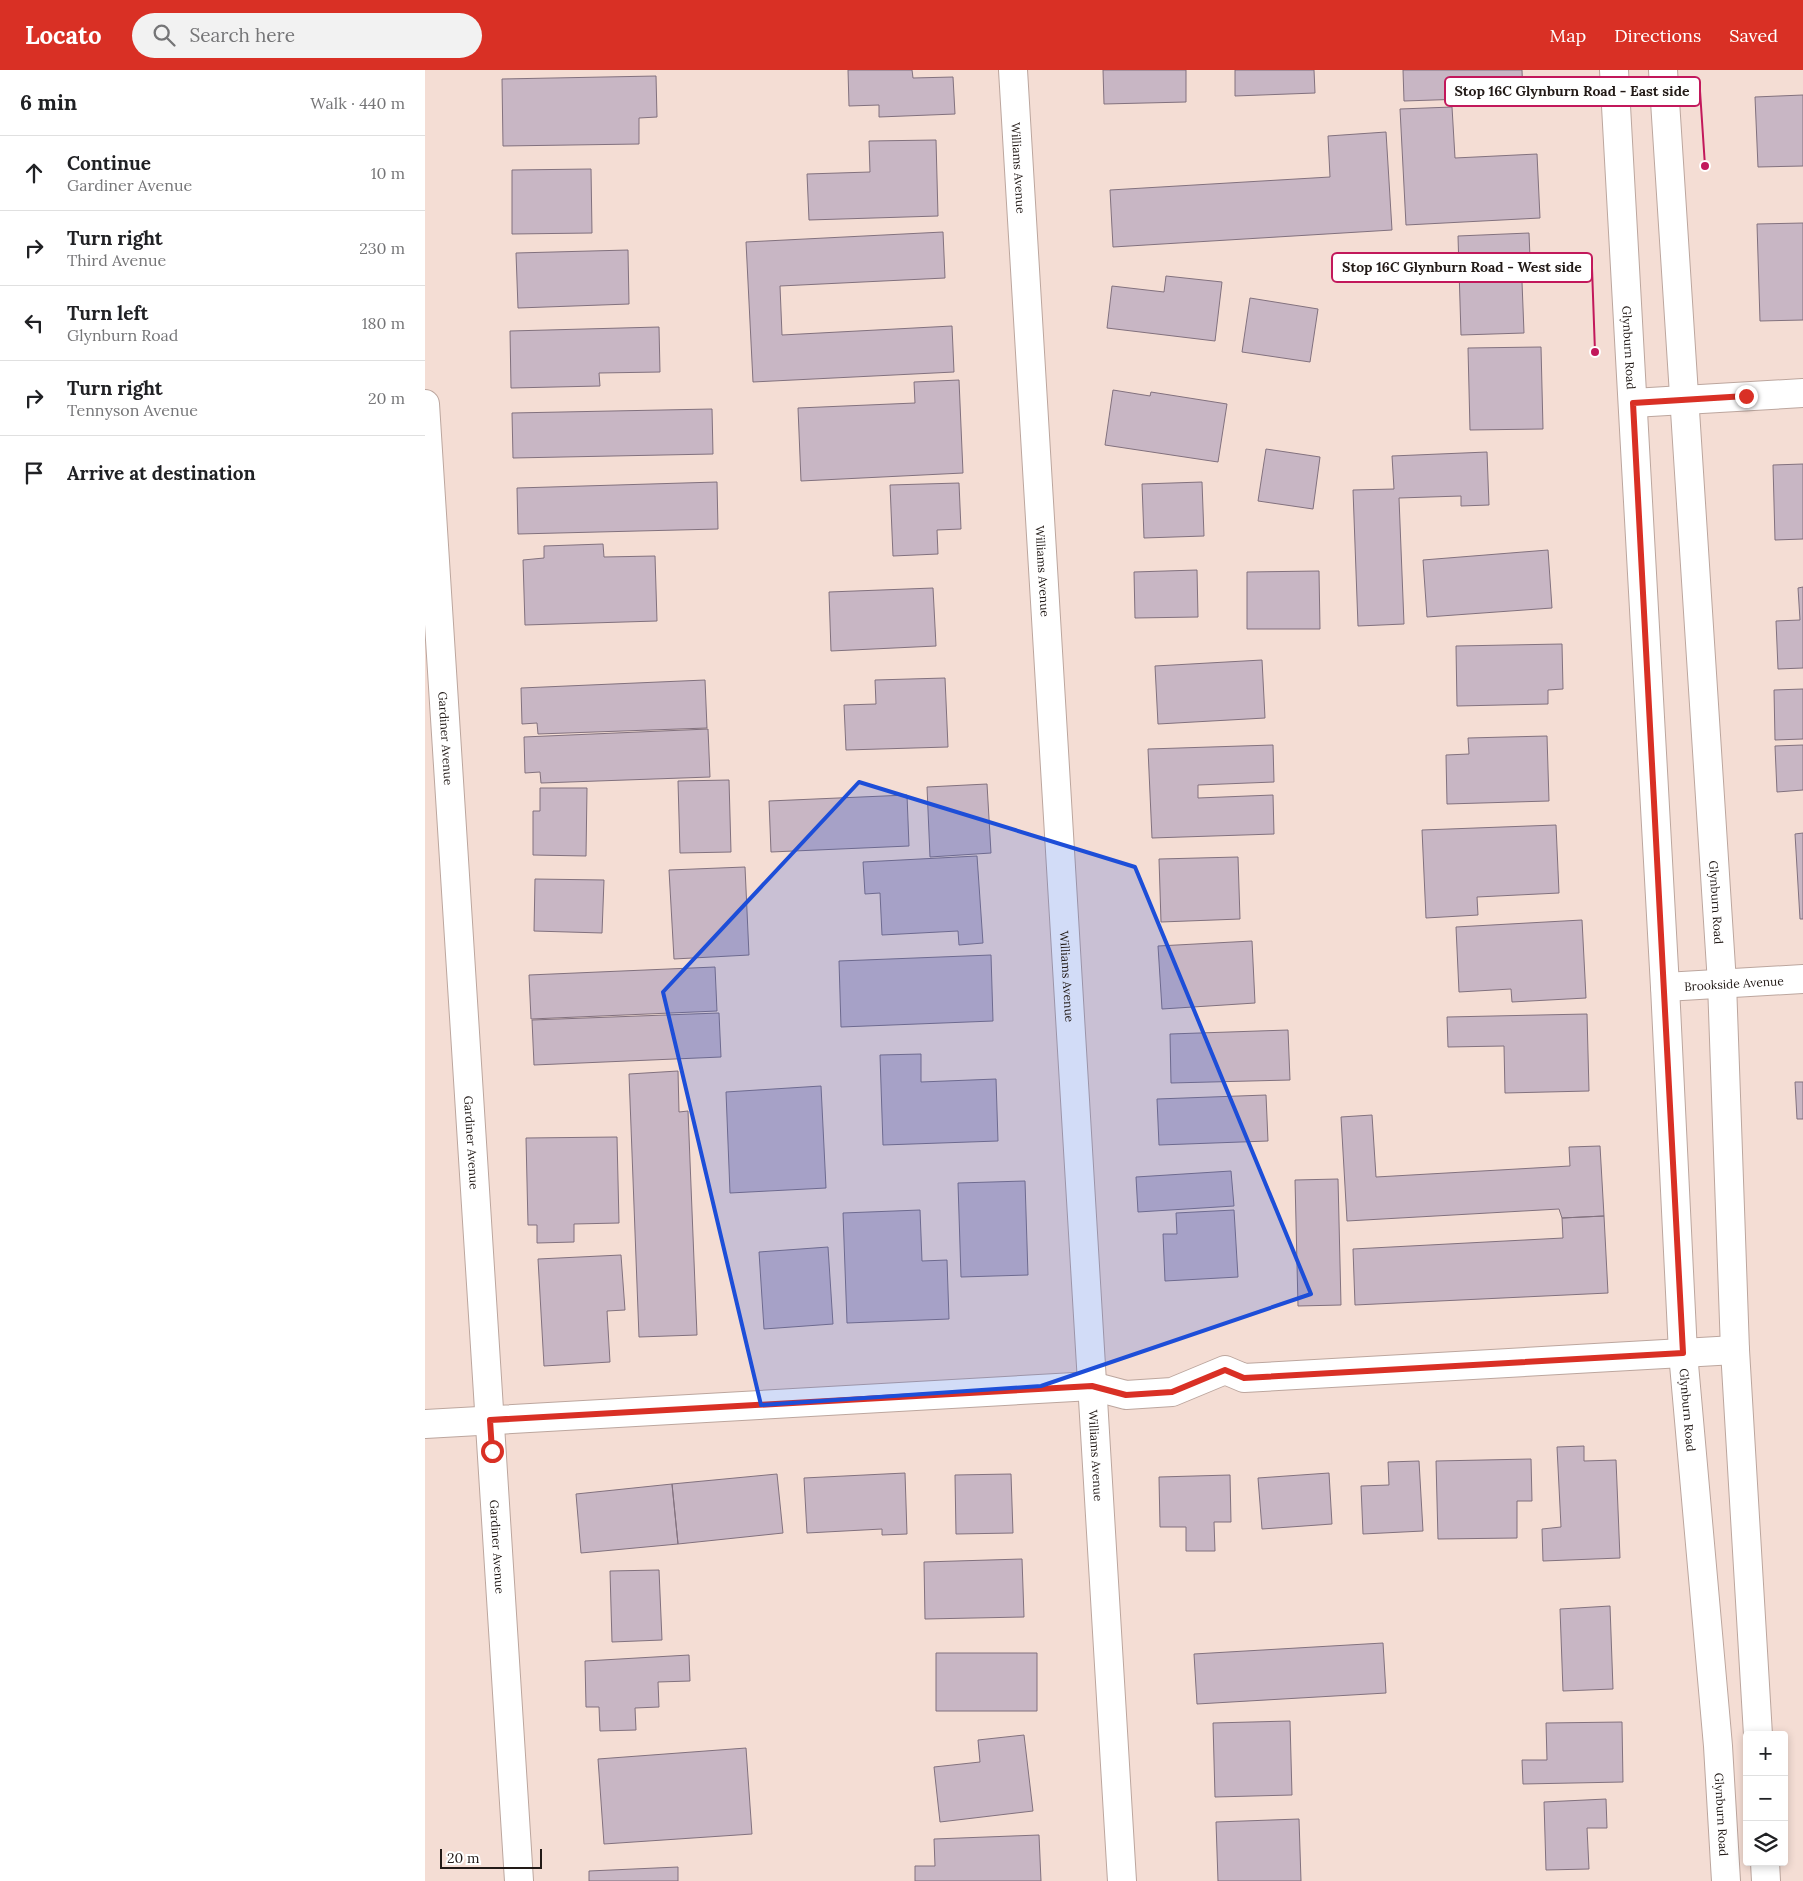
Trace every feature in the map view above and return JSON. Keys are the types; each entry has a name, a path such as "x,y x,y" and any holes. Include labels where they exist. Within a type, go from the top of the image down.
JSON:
{"street":[{"name":"Williams Avenue","path":"1013,70 1122,1881"},
{"name":"Glynburn Road","path":"1614,70 1665,988 1683,1353 1718,1746 1726,1881"},
{"name":"Glynburn Road","path":"1663,70 1722,984 1735,1350 1758,1731"},
{"path":"1633,403 1803,393"},
{"name":"Gardiner Avenue","path":"425,404 519,1881"},
{"name":"Brookside Avenue","path":"1665,988 1803,979"},
{"path":"425,1424 1092,1386 1126,1395 1172,1392 1225,1370 1244,1378 1735,1350"},
{"path":"1765,1866 1766,1881"}],"highlighted area":[{"path":"859,782 1135,867 1311,1294 1041,1386 761,1405 663,992"}],"building":[{"path":"848,70 912,70 913,78 953,77 955,114 879,117 879,105 849,106"},
{"path":"1103,70 1186,70 1186,102 1104,104"},
{"path":"1235,70 1314,70 1315,93 1235,96"},
{"path":"1403,70 1522,70 1523,97 1404,101"},
{"path":"656,76 657,117 639,118 639,144 503,146 502,79"},
{"path":"1803,95 1803,166 1758,167 1755,97"},
{"path":"1452,107 1455,158 1537,154 1540,218 1406,225 1400,109"},
{"path":"1386,132 1392,230 1113,247 1110,190 1330,177 1328,136"},
{"path":"936,140 938,216 809,220 807,174 870,172 869,141"},
{"path":"591,169 592,233 512,234 512,170"},
{"path":"1803,223 1803,320 1760,321 1757,224"},
{"path":"943,232 945,278 780,286 782,335 952,326 954,372 753,382 746,242"},
{"path":"1529,233 1531,282 1522,282 1524,333 1461,335 1458,236"},
{"path":"628,250 629,304 518,308 516,253"},
{"path":"1166,276 1222,282 1215,341 1107,328 1112,286 1164,292"},
{"path":"1250,298 1318,309 1310,362 1242,352"},
{"path":"659,327 660,372 599,373 600,386 511,388 510,331"},
{"path":"1541,347 1543,429 1470,430 1468,348"},
{"path":"959,380 963,473 801,481 798,408 915,403 914,382"},
{"path":"1113,390 1150,396 1151,392 1227,404 1218,462 1105,445"},
{"path":"712,409 713,454 513,458 512,413"},
{"path":"1266,449 1320,457 1313,509 1258,501"},
{"path":"1487,452 1489,505 1461,506 1461,496 1399,498 1404,624 1358,626 1353,490 1394,489 1392,456"},
{"path":"1803,464 1803,539 1775,540 1773,465"},
{"path":"717,482 718,529 518,534 517,488"},
{"path":"1202,482 1204,536 1144,538 1142,484"},
{"path":"959,483 961,529 937,530 938,554 893,556 890,485"},
{"path":"603,544 604,557 655,556 657,621 525,625 523,560 544,558 544,546"},
{"path":"1548,550 1552,608 1427,617 1423,560"},
{"path":"1197,570 1198,617 1135,618 1134,572"},
{"path":"1319,571 1320,629 1247,629 1247,572"},
{"path":"1803,587 1803,668 1778,669 1776,621 1800,620 1798,588"},
{"path":"933,588 936,646 831,651 829,592"},
{"path":"1562,644 1563,689 1548,690 1548,704 1457,706 1456,646"},
{"path":"1262,660 1265,718 1158,724 1155,666"},
{"path":"945,678 948,747 846,750 844,705 876,704 875,680"},
{"path":"705,680 707,728 538,734 537,723 522,724 521,688"},
{"path":"1803,689 1803,739 1775,740 1774,690"},
{"path":"708,729 710,777 541,783 540,772 525,773 524,737"},
{"path":"1547,736 1549,801 1447,804 1446,755 1469,754 1468,738"},
{"path":"1273,745 1274,782 1198,785 1198,798 1273,795 1274,834 1152,838 1148,749"},
{"path":"1803,745 1803,790 1777,792 1775,746"},
{"path":"729,780 731,852 680,853 678,781"},
{"path":"987,784 991,853 930,857 927,787"},
{"path":"540,788 587,788 586,856 533,855 533,811 540,811"},
{"path":"907,795 909,846 771,852 769,801"},
{"path":"1556,825 1559,893 1477,897 1478,915 1426,918 1422,830"},
{"path":"1803,833 1803,919 1800,919 1795,834"},
{"path":"977,856 983,943 959,945 958,931 882,935 880,893 865,894 863,862"},
{"path":"1238,857 1240,919 1161,922 1159,859"},
{"path":"745,867 749,955 674,959 669,870"},
{"path":"535,879 604,880 602,933 534,931"},
{"path":"1582,920 1586,998 1512,1002 1511,989 1459,992 1456,927"},
{"path":"1252,941 1255,1003 1162,1009 1158,946"},
{"path":"991,955 993,1021 841,1027 839,961"},
{"path":"715,967 717,1011 531,1019 529,975"},
{"path":"719,1013 721,1057 534,1065 532,1020"},
{"path":"1587,1014 1589,1091 1505,1093 1504,1046 1448,1047 1447,1017"},
{"path":"1288,1030 1290,1080 1171,1083 1170,1034"},
{"path":"921,1054 921,1082 996,1079 998,1141 883,1145 880,1055"},
{"path":"678,1071 679,1112 688,1111 697,1335 639,1337 629,1074"},
{"path":"1795,1082 1803,1082 1803,1119 1797,1119"},
{"path":"821,1086 826,1188 730,1193 726,1092"},
{"path":"1266,1095 1268,1141 1159,1145 1157,1099"},
{"path":"1372,1115 1376,1177 1570,1166 1569,1147 1600,1146 1604,1216 1562,1218 1559,1209 1347,1221 1341,1117"},
{"path":"617,1137 619,1223 574,1224 574,1242 537,1243 537,1225 528,1225 526,1138"},
{"path":"1231,1171 1234,1206 1138,1212 1136,1177"},
{"path":"1338,1179 1341,1305 1298,1306 1295,1180"},
{"path":"1025,1181 1028,1275 961,1277 958,1183"},
{"path":"920,1210 922,1261 947,1260 949,1319 847,1323 843,1213"},
{"path":"1234,1210 1238,1277 1165,1281 1163,1234 1177,1234 1176,1213"},
{"path":"1604,1216 1608,1293 1355,1305 1353,1249 1563,1238 1562,1218"},
{"path":"828,1247 833,1324 764,1329 759,1252"},
{"path":"621,1255 625,1310 607,1311 610,1362 544,1366 538,1259"},
{"path":"1584,1446 1584,1461 1616,1460 1620,1558 1543,1561 1542,1529 1561,1527 1557,1447"},
{"path":"1531,1459 1532,1501 1517,1501 1517,1538 1438,1539 1436,1461"},
{"path":"1419,1461 1423,1531 1363,1534 1361,1486 1389,1485 1388,1462"},
{"path":"905,1473 907,1534 882,1535 882,1529 807,1533 804,1478"},
{"path":"1329,1473 1332,1524 1262,1529 1258,1478"},
{"path":"777,1474 783,1533 678,1544 672,1484"},
{"path":"1011,1474 1013,1533 956,1534 955,1475"},
{"path":"1230,1475 1231,1522 1214,1522 1215,1551 1186,1551 1186,1527 1160,1527 1159,1477"},
{"path":"672,1484 678,1544 581,1553 576,1494"},
{"path":"1022,1559 1024,1617 925,1619 924,1562"},
{"path":"659,1570 662,1640 612,1642 610,1571"},
{"path":"1610,1606 1613,1689 1563,1691 1560,1609"},
{"path":"1383,1643 1386,1693 1197,1704 1194,1654"},
{"path":"936,1653 1037,1653 1037,1711 936,1711"},
{"path":"689,1655 690,1681 658,1682 659,1707 635,1708 636,1730 600,1731 599,1707 586,1707 585,1661"},
{"path":"1290,1721 1292,1795 1215,1797 1213,1723"},
{"path":"1622,1722 1623,1782 1523,1784 1522,1760 1547,1760 1546,1723"},
{"path":"1024,1735 1033,1811 940,1822 934,1767 980,1762 978,1740"},
{"path":"746,1748 752,1834 604,1844 598,1759"},
{"path":"1606,1799 1607,1828 1587,1828 1589,1869 1546,1870 1544,1802"},
{"path":"1299,1819 1301,1881 1218,1881 1216,1822"},
{"path":"1039,1835 1041,1881 915,1881 915,1866 935,1866 934,1839"},
{"path":"678,1867 678,1881 589,1881 589,1871"}],"place":[{"name":"Stop 16C Glynburn Road - East side","path":"1705,166"},
{"name":"Stop 16C Glynburn Road - West side","path":"1595,352"}],"route":[{"path":"492,1451 490,1420 1092,1386 1126,1395 1172,1392 1225,1370 1244,1378 1683,1353 1633,403 1746,396"}]}
